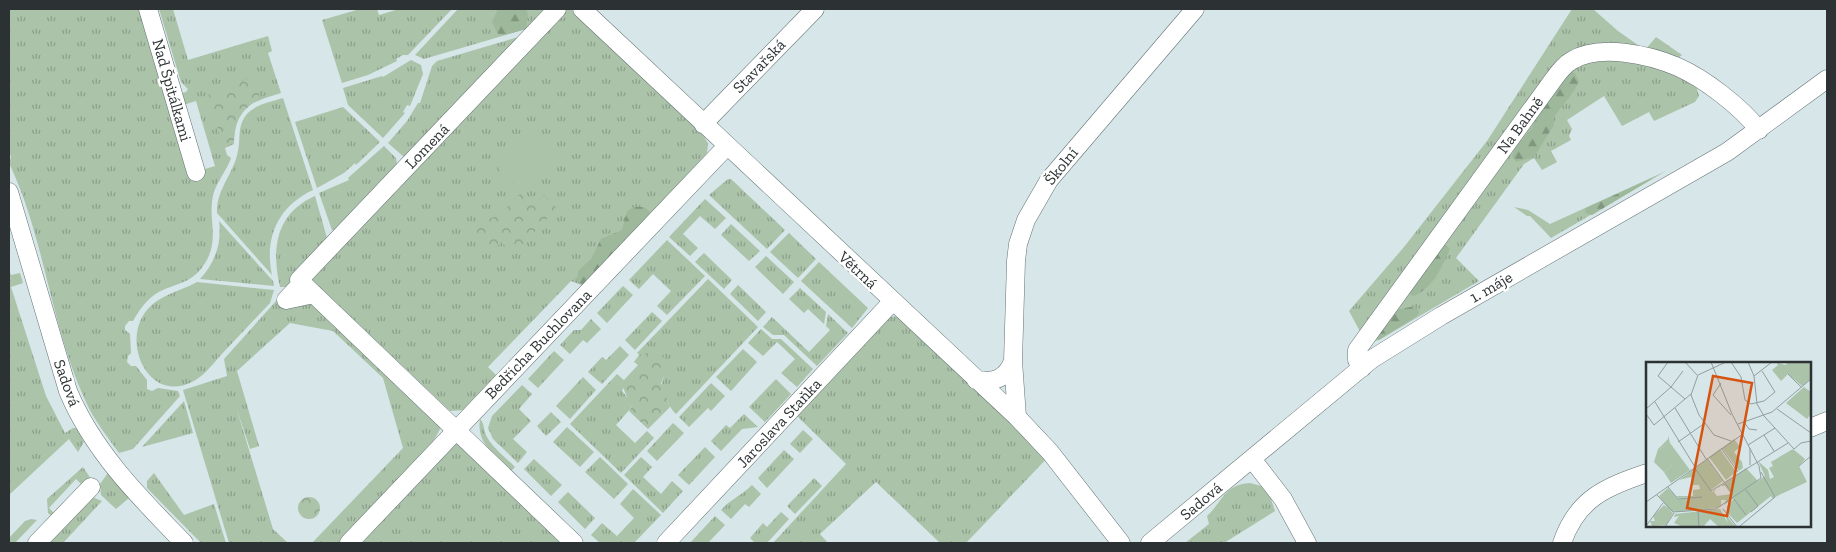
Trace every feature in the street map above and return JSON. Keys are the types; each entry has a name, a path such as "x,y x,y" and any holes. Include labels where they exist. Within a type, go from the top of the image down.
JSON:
{"street":[{"name":"Nad Špitálkami","path":"148,9 196,172"},
{"name":"Lomená","path":"557,9 299,280 457,429 574,543"},
{"name":"Větrná","path":"582,9 892,302 1017,417 1050,452 1121,543"},
{"name":"Stavařská","path":"703,124 815,9"},
{"name":"Školní","path":"1017,417 1012,361 1017,252 1021,234 1032,208 1049,180 1185,12"},
{"name":"Na Bahně","path":"1362,368 1357,360 1357,350 1553,80 1573,60 1594,52 1609,51 1677,67 1729,101 1748,117 1759,130"},
{"name":"1. máje","path":"1252,459 1362,368 1397,342 1698,169 1759,130 1827,80"},
{"name":"Bedřicha Buchlovana","path":"349,543 727,146"},
{"name":"Sadová","path":"9,192 68,391 75,408 111,465 184,543"},
{"name":"Jaroslava Staňka","path":"666,543 892,302"},
{"path":"976,380 998,379 1007,373 1012,361"},
{"path":"1811,428 1827,421"},
{"path":"1252,459 1283,498 1305,542"},
{"name":"Sadová","path":"1150,543 1252,459"},
{"path":"1562,543 1574,516 1588,501 1611,486 1646,474"},
{"path":"37,543 91,487"}],"green space":[{"path":"9,9 142,9 195,172 215,166 196,101 183,105 179,94 186,92 188,89 181,82 159,9 173,9 188,60 268,36 272,51 268,53 281,93 252,104 240,114 234,144 225,148 227,155 231,158 214,192 212,202 213,238 209,256 195,275 150,298 133,321 129,321 125,326 125,330 130,334 131,353 128,356 127,362 131,366 136,366 147,380 147,389 152,391 158,388 178,391 180,396 133,449 119,453 93,415 74,373 55,312 31,221 9,163 11,157 9,151"},
{"path":"360,9 377,9 379,15 399,9 452,9 408,55 403,55 396,59 397,61 368,75 342,83 322,20"},
{"path":"458,9 549,9 533,27 424,59 415,55"},
{"path":"498,9 526,9 528,14 526,29 504,35 498,34 492,22"},
{"path":"563,9 571,9 702,132 708,144 707,153 584,286 571,281 488,367 497,376 465,410 450,411 311,279"},
{"path":"1572,9 1593,9 1618,31 1645,50 1656,37 1682,55 1676,60 1578,52 1363,337 1349,311 1404,247 1487,141"},
{"path":"522,36 404,157 388,143 407,121 418,103 420,103 432,66 437,61"},
{"path":"1585,59 1645,61 1695,82 1699,96 1695,102 1654,121 1649,112 1622,126 1604,96 1567,120 1572,129 1569,136 1571,140 1551,151 1557,162 1542,170 1534,158 1524,164 1456,258 1479,281 1379,340 1366,343 1558,79"},
{"path":"411,60 421,65 423,74 410,106 407,105 403,112 405,113 383,138 348,105 343,88 383,77"},
{"path":"1566,71 1575,73 1579,82 1553,119 1554,125 1534,157 1516,162 1512,156 1515,147 1532,128 1538,108"},
{"path":"253,77 260,98 240,116 234,143 223,148 208,92"},
{"path":"283,98 313,190 291,205 276,225 270,248 272,275 217,213 217,204 236,159 244,118 255,108"},
{"path":"343,107 380,142 356,165 355,163 344,173 317,188 295,122"},
{"path":"535,131 557,154 521,191 498,169"},
{"path":"384,146 396,158 397,164 332,230 319,193 349,180 348,178"},
{"path":"1666,171 1551,238 1530,216 1514,207 1528,210 1550,224"},
{"path":"1657,176 1592,215 1585,213 1586,208"},
{"path":"728,179 731,179 785,230 767,249 709,195"},
{"path":"521,193 533,206 544,195 557,208 513,255 502,242 493,250 475,231 487,219 498,216"},
{"path":"315,196 327,238 288,287 280,287 276,259 277,246 284,222 302,203"},
{"path":"705,199 726,218 715,229 700,216 683,234 698,248 690,256 669,237"},
{"path":"634,207 644,207 650,212 645,222 584,286 576,280 579,270 591,259 601,239 622,230 627,211"},
{"path":"219,221 273,281 274,286 200,279 210,266 216,252 220,229"},
{"path":"731,224 760,251 749,261 721,235"},
{"path":"789,233 816,259 798,278 770,252"},
{"path":"667,240 705,276 667,315 657,306 671,291 653,274 639,289 629,280"},
{"path":"1444,244 1450,249 1432,282 1427,288 1414,296 1408,293"},
{"path":"704,253 732,280 724,289 695,262"},
{"path":"766,256 794,282 783,294 755,267"},
{"path":"819,262 868,308 852,328 801,281"},
{"path":"9,270 11,275 20,273 23,283 11,287 46,396 65,433 73,428 77,428 84,442 78,452 69,439 9,495"},
{"path":"708,279 758,327 676,414 661,387 667,364 659,353 650,352 641,356 637,353"},
{"path":"197,282 274,290 270,303 204,374 192,382 177,387 163,385 152,377 143,366 138,353 139,323 147,310 158,300"},
{"path":"738,285 766,312 758,321 730,294"},
{"path":"623,286 633,295 607,323 597,313"},
{"path":"800,288 826,312 824,324 808,309 804,313 789,299"},
{"path":"277,300 310,302 439,418 440,429 428,451 339,543 312,543 403,448 383,378 333,331 290,323 237,371 259,446 250,449 236,407 273,529 288,543 229,543 183,390 227,376 224,359"},
{"path":"1415,306 1419,312 1417,316 1379,340 1375,337 1396,310"},
{"path":"652,312 662,321 635,350 625,340"},
{"path":"828,314 848,333 817,366 784,335 773,335 763,327 772,317 809,352 830,330 826,326"},
{"path":"899,316 1051,454 966,543 940,543 876,482 820,534 828,543 773,543 846,464 796,415 886,317"},
{"path":"591,319 601,329 587,343 583,340 570,354 560,345 574,330 581,330"},
{"path":"761,329 772,339 781,339 813,369 797,387 781,373 795,359 777,342 763,356 748,343"},
{"path":"620,346 629,355 602,384 588,372 602,357 606,360"},
{"path":"743,349 757,362 731,391 716,377"},
{"path":"554,351 564,360 538,388 528,379"},
{"path":"653,351 659,353 667,361 667,369 661,383 670,407 648,429 629,411 632,407 625,400 627,397 623,387 624,380 638,365 634,362 639,355"},
{"path":"617,374 626,382 622,391 632,407 616,425 635,443 647,431 654,438 621,473 570,424"},
{"path":"583,377 596,390 570,419 556,406"},
{"path":"776,379 791,394 765,422 749,407"},
{"path":"711,383 725,396 711,411 708,408 689,427 679,417"},
{"path":"522,385 532,394 519,409 531,421 513,439 527,452 518,463 493,439 488,428 492,416"},
{"path":"184,401 193,433 142,447"},
{"path":"551,412 561,422 546,436 537,426"},
{"path":"744,414 758,427 742,429 721,451 711,441 726,425 730,428"},
{"path":"480,419 490,441 515,467 511,471 493,454 484,442 481,435"},
{"path":"673,423 684,433 657,461 647,451"},
{"path":"567,427 594,452 580,467 553,442"},
{"path":"803,430 813,439 800,453 790,444"},
{"path":"448,439 461,446 562,543 350,543"},
{"path":"705,447 715,457 689,485 678,475"},
{"path":"784,450 794,459 767,488 758,478"},
{"path":"600,457 628,484 614,499 585,472"},
{"path":"641,457 652,467 643,477 661,494 672,481 683,491 663,513 624,475"},
{"path":"534,459 562,485 551,496 524,469"},
{"path":"83,467 91,479 85,488 76,479 49,508 58,517 55,519 48,513 47,499"},
{"path":"108,473 129,498 116,509 101,495 100,484"},
{"path":"154,473 184,515 214,504 226,543 201,543 147,488 147,481"},
{"path":"814,478 822,486 795,514 787,506"},
{"path":"1250,483 1261,486 1273,497 1271,499 1275,511 1224,543 1185,543 1209,524 1207,516 1229,490 1241,484"},
{"path":"752,485 761,494 749,507 745,504 731,519 721,510"},
{"path":"633,489 661,515 634,543 600,543 591,535 602,523 617,536 634,518 620,504"},
{"path":"568,492 595,518 585,529 558,502"},
{"path":"90,496 102,501 63,543 45,543"},
{"path":"309,497 317,500 320,508 317,516 309,519 301,516 298,508 301,500"},
{"path":"781,512 789,519 767,543 755,543 750,538 763,523 767,527"},
{"path":"715,516 725,525 708,543 690,543"},
{"path":"37,520 15,543 9,543 9,538 25,521"}]}
